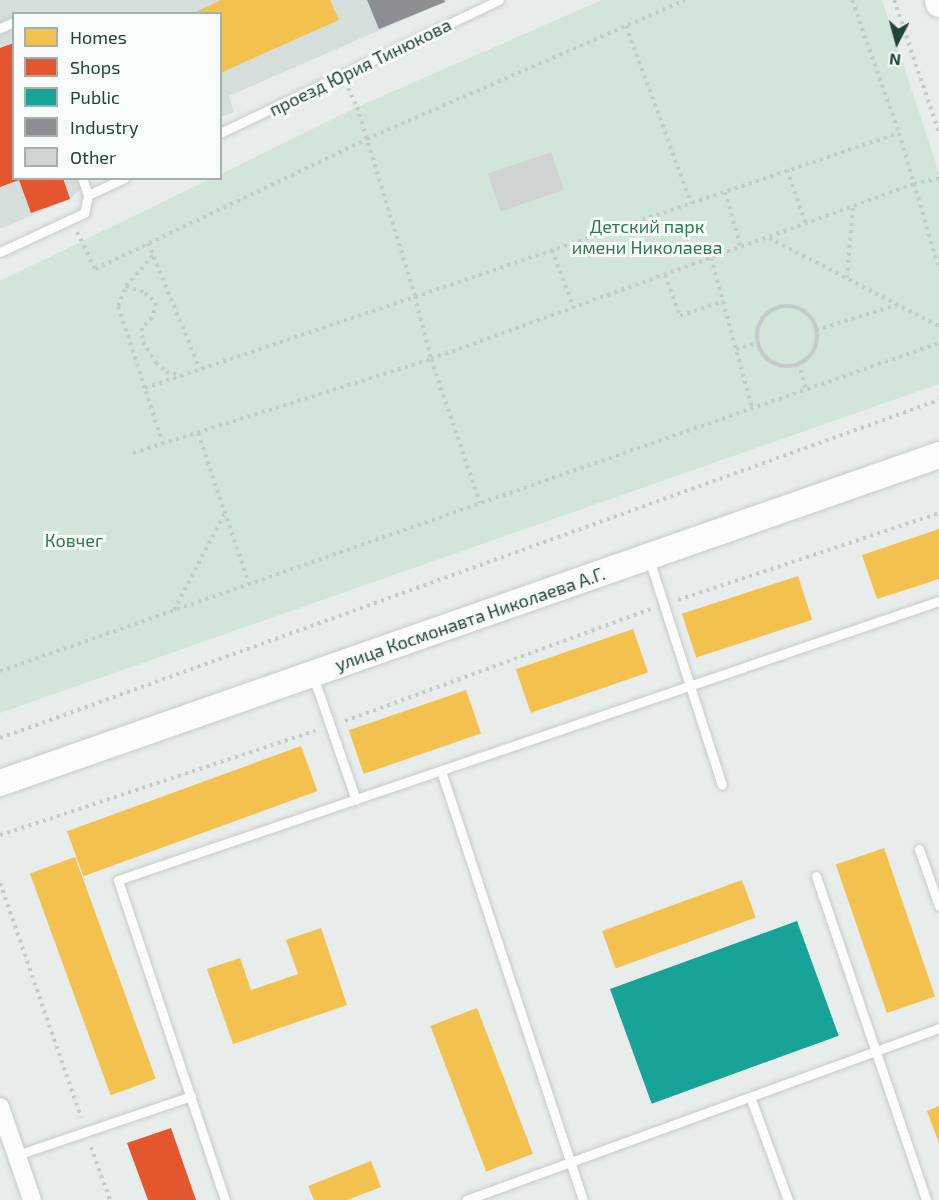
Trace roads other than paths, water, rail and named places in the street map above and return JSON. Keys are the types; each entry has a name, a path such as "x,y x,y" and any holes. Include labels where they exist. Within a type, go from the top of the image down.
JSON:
{"street":[{"name":"улица Космонавта Николаева А.Г.","path":"0,783 939,454"},
{"path":"0,1107 32,1200"}],"lane":[{"name":"проезд Юрия Тинюкова","path":"222,132 498,0"},
{"path":"0,252 84,213 88,195 83,180"},
{"path":"88,195 120,180"},
{"path":"648,556 722,785"},
{"path":"225,1200 118,879 939,601"},
{"path":"312,674 356,800"},
{"path":"441,771 568,1163 583,1200"},
{"path":"920,849 939,906"},
{"path":"816,876 926,1200"},
{"path":"466,1200 751,1099 939,1028"},
{"path":"17,1155 190,1096"},
{"path":"751,1099 788,1200"}],"park label":[{"name":"Детский парк имени Николаева","path":"647,237"},
{"name":"Ковчег","path":"74,540"}]}
